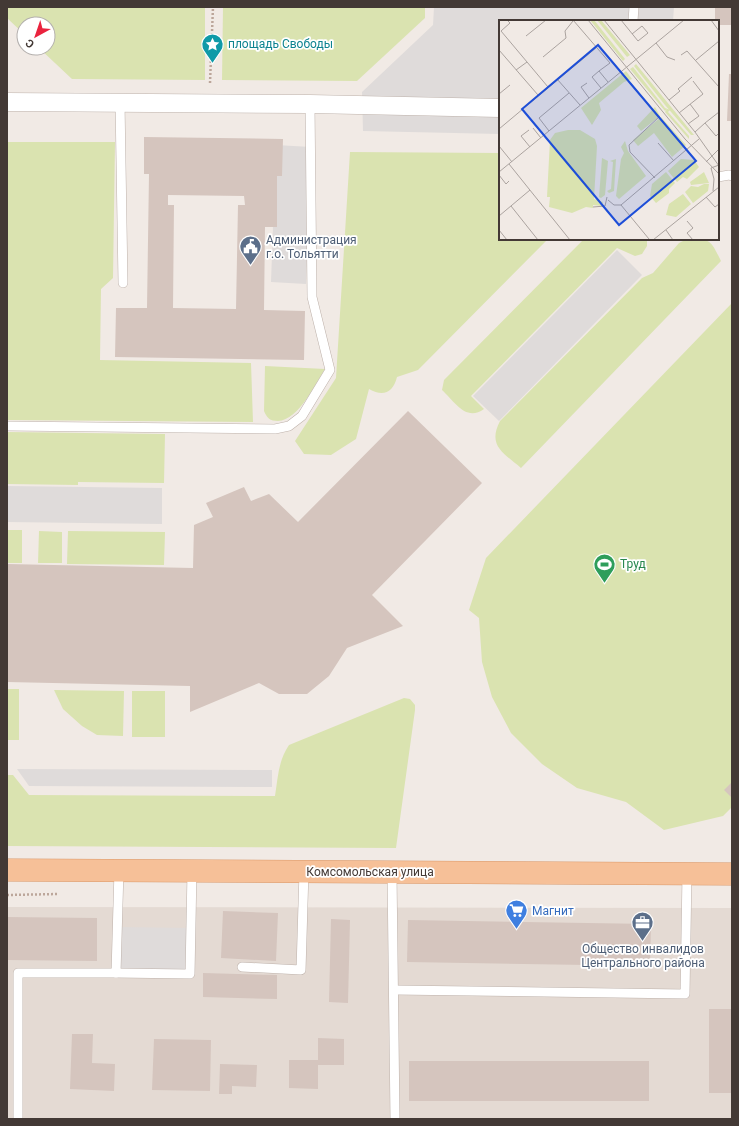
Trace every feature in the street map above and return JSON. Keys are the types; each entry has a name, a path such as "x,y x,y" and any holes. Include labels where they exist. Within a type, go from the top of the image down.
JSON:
{"main road":[{"name":"Комсомольская улица","path":"7,870 732,874"}],"street":[{"path":"7,102 310,104 499,108"}],"lane":[{"path":"633,20 634,7"},
{"path":"120,102 123,283"},
{"path":"7,426 275,429 290,426 302,416 330,370 312,297 310,104"},
{"path":"719,177 732,176"},
{"path":"116,973 119,870"},
{"path":"18,1119 18,973 190,974 192,871"},
{"path":"242,967 301,970 304,871"},
{"path":"392,872 395,1119"},
{"path":"394,990 685,994 687,874"}],"path":[{"path":"210,86 213,7"}],"shaded area":[{"path":"434,7 674,7 673,20 499,20 499,134 363,131 362,92 433,25"},
{"path":"276,145 311,147 306,284 271,282"},
{"path":"617,250 642,275 499,421 473,396"},
{"path":"7,486 162,488 162,524 7,522"},
{"path":"17,769 272,770 272,787 29,786"},
{"path":"7,907 732,908 732,1119 7,1119"},
{"path":"117,927 191,928 190,974 116,973"}],"green space":[{"path":"7,7 205,7 205,80 72,79 48,56 56,56 56,16 16,16 16,26 7,18"},
{"path":"223,7 425,7 425,18 357,81 222,80"},
{"path":"7,142 115,142 113,278 101,289 100,360 251,363 253,422 7,420"},
{"path":"350,152 499,153 499,240 547,240 418,370 397,377 393,387 387,392 379,393 369,389 356,439 331,455 304,454 295,441 336,378"},
{"path":"583,240 647,240 647,246 642,254 635,256 617,248 471,396 484,409 472,413 461,409 442,390 444,380"},
{"path":"685,240 705,240 712,244 721,261 521,468 503,453 496,443 496,430 500,421 642,278 653,273 679,243"},
{"name":"Труд","path":"732,303 732,807 723,816 664,830 626,802 577,788 542,764 511,733 492,697 482,662 479,618 469,610 486,558"},
{"path":"265,366 325,369 306,400 293,415 278,421 269,419 264,411"},
{"path":"7,432 165,434 164,483 78,482 78,485 7,484"},
{"path":"7,530 22,530 22,563 7,563"},
{"path":"39,531 62,532 62,563 38,563"},
{"path":"68,531 165,532 164,565 67,564"},
{"path":"7,689 19,689 19,740 7,740"},
{"path":"54,690 124,691 123,736 97,735 82,726 63,709"},
{"path":"132,691 165,691 165,737 132,737"},
{"path":"404,698 410,699 415,705 415,710 396,848 7,846 7,775 13,775 29,795 275,796 281,763 285,751 289,745"}],"building":[{"path":"715,7 732,7 732,25 719,25 719,20 715,20"},
{"path":"729,74 732,74 732,121 727,121"},
{"name":"Администрация г.о. Тольятти","path":"144,137 283,139 282,176 277,176 277,227 265,227 264,310 305,311 304,360 115,357 116,308 147,308 149,174 144,174","holes":["168,195 244,196 245,205 238,205 236,309 173,308 174,205 168,205"]},
{"path":"408,411 482,483 372,595 403,626 347,648 329,676 307,694 279,694 259,683 190,712 190,686 7,682 7,564 193,568 194,525 213,517 206,503 244,487 251,501 269,494 298,522"},
{"path":"732,782 732,798 724,790"},
{"path":"223,911 278,913 276,961 221,958"},
{"path":"7,917 97,918 97,961 7,960"},
{"path":"331,919 350,920 348,1003 329,1002"},
{"path":"408,920 651,924 650,966 407,962"},
{"path":"203,973 277,975 277,999 203,997"},
{"path":"709,1009 732,1009 732,1093 709,1093"},
{"path":"72,1034 93,1034 92,1063 115,1064 114,1091 70,1089"},
{"path":"318,1038 344,1039 344,1065 318,1065 318,1089 289,1088 289,1060 318,1060"},
{"path":"154,1039 211,1040 210,1091 152,1090"},
{"path":"409,1061 649,1061 649,1101 409,1101"},
{"path":"220,1064 257,1065 256,1087 232,1086 232,1094 219,1094"}],"place":[{"name":"площадь Свободы","path":"213,64"},
{"name":"Администрация г.о. Тольятти","path":"251,266"},
{"name":"Труд","path":"605,584"},
{"name":"Магнит","path":"517,930"},
{"name":"Общество инвалидов Центрального района","path":"643,942"}]}
